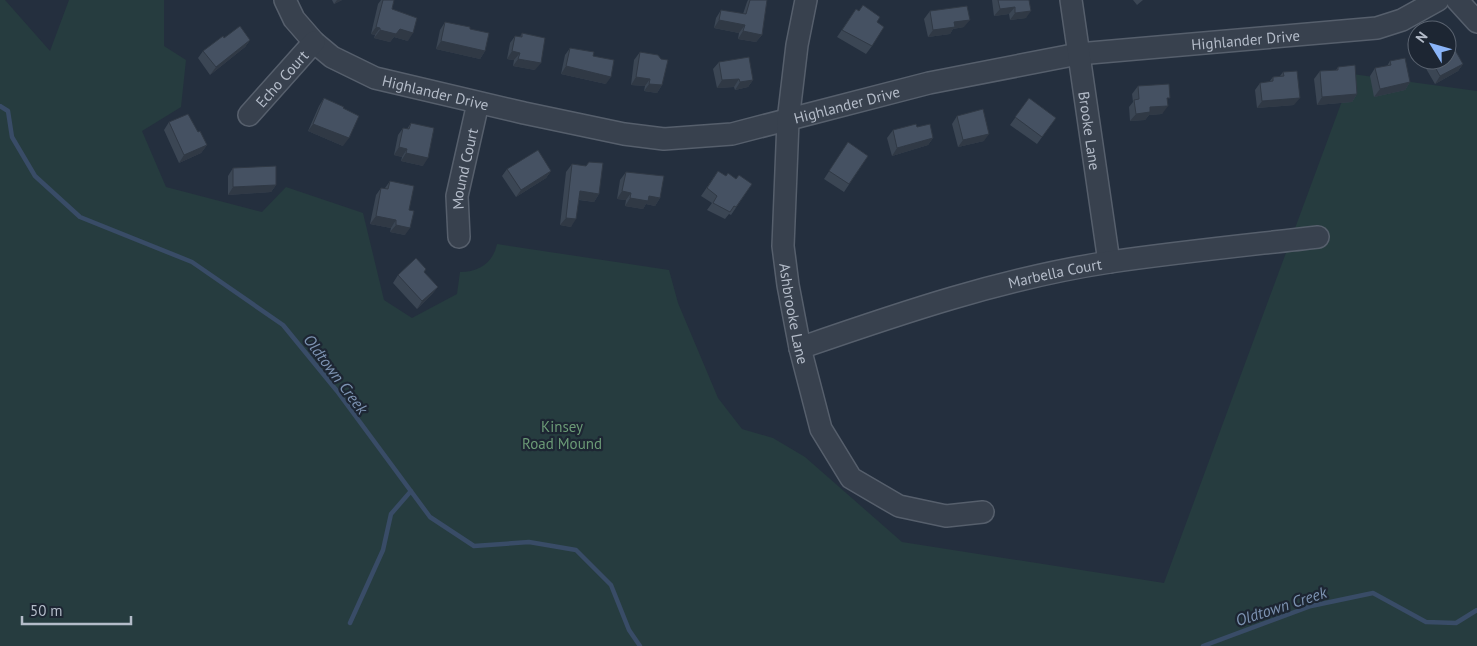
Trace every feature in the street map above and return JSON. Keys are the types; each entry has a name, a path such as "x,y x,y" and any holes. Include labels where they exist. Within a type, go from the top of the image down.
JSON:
{"street":[{"name":"Highlander Drive","path":"285,0 294,18 314,42 332,57 375,78 478,103 624,134 664,139 732,134 929,83 1078,54 1377,28 1402,20 1438,0"},
{"name":"Ashbrooke Lane","path":"806,0 797,46 788,120 783,246 800,348 821,429 852,478 899,506 946,516 983,512"},
{"name":"Brooke Lane","path":"1071,0 1078,54 1096,155 1109,262"},
{"path":"1457,0 1477,22"},
{"name":"Echo Court","path":"249,115 314,42"},
{"name":"Mound Court","path":"459,237 457,196 478,103"},
{"name":"Marbella Court","path":"800,348 900,313 1011,282 1109,262 1318,237"}],"green space":[{"name":"Kinsey Road Mound","path":"0,0 5,0 50,51 69,0 164,0 164,46 186,60 181,107 142,131 166,187 262,212 286,187 363,213 384,300 412,318 457,294 460,272 467,272 484,265 489,261 497,244 669,270 678,303 718,398 742,429 773,438 805,457 902,542 1164,583 1352,74 1477,91 1477,646 0,646"}],"building":[{"path":"383,0 394,0 392,9 417,18 413,33 400,29 396,34 380,30 380,28 376,27"},
{"path":"750,0 767,0 762,35 743,31 745,25 719,20 721,10 746,14"},
{"path":"998,0 1029,0 1031,11 1015,13 1015,7 1000,9"},
{"path":"863,5 880,17 877,22 884,27 872,46 842,30 856,9 859,11"},
{"path":"967,6 970,20 954,22 955,27 933,30 930,11"},
{"path":"445,22 489,33 485,51 441,41"},
{"path":"240,26 250,40 216,67 203,51"},
{"path":"522,33 545,38 541,63 518,59 520,53 512,51 515,36 522,37"},
{"path":"570,48 594,52 593,56 614,60 611,77 566,66"},
{"path":"640,52 658,55 661,59 668,60 662,85 649,84 650,79 636,77"},
{"path":"1457,53 1463,64 1457,67"},
{"path":"749,57 753,80 740,82 739,79 722,80 719,62"},
{"path":"1405,58 1410,82 1380,89 1375,68 1391,65 1390,61"},
{"path":"1355,65 1357,94 1322,97 1320,71 1338,70 1338,67"},
{"path":"1437,70 1452,70 1440,76"},
{"path":"1297,71 1300,98 1262,101 1260,83 1273,81 1273,77 1284,76 1283,72"},
{"path":"1169,84 1170,98 1167,98 1168,106 1150,107 1150,112 1136,114 1134,100 1139,99 1138,86"},
{"path":"324,98 359,116 349,138 313,124"},
{"path":"1029,98 1056,118 1042,137 1015,117"},
{"path":"983,109 989,134 963,140 957,116"},
{"path":"188,114 207,145 184,155 169,122"},
{"path":"411,123 434,128 428,158 406,153 407,149 399,147 403,128 409,129"},
{"path":"916,124 917,127 930,124 933,138 897,148 893,130"},
{"path":"848,142 868,156 849,184 829,171"},
{"path":"538,150 551,171 521,190 507,169"},
{"path":"589,162 603,163 599,194 580,191 576,219 566,218 572,164 586,166"},
{"path":"276,166 276,185 233,187 233,168"},
{"path":"718,171 726,176 728,173 736,179 739,175 752,184 736,207 734,206 730,212 713,203 717,196 707,188"},
{"path":"626,172 664,176 660,198 649,196 648,201 630,198 631,193 622,191"},
{"path":"390,181 414,186 409,210 414,211 410,228 396,225 396,220 376,216 381,188 388,189"},
{"path":"416,258 426,269 424,272 438,287 422,301 398,275"}],"waterway":[{"name":"Oldtown Creek","path":"0,106 8,111 12,137 35,176 80,217 192,262 283,325 337,391 430,517 474,546 529,542 576,550 611,585 629,630 640,646"},
{"path":"350,623 383,550 391,514 411,491"},
{"name":"Oldtown Creek","path":"1203,646 1311,606 1373,593 1426,622 1456,623 1477,610"}]}
